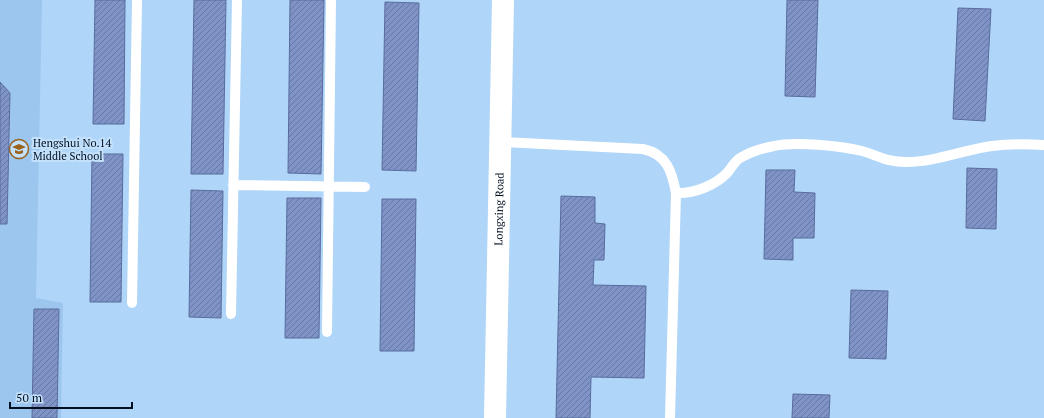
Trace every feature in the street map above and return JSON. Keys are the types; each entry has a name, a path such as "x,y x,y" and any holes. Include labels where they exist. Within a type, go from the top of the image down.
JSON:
{"street":[{"name":"Longxing Road","path":"495,418 503,0"}],"lane":[{"path":"132,303 137,0"},
{"path":"231,314 237,0"},
{"path":"327,332 331,0"},
{"path":"501,142 643,149 653,151 668,165 674,180 676,193 670,418"},
{"path":"676,193 698,190 716,182 728,173 739,158 762,148 776,145 793,143 853,149 885,160 908,162 924,161 992,146 1015,144 1044,145"},
{"path":"233,185 365,187"}],"shaded area":[{"name":"Hengshui No.14 Middle School","path":"0,0 42,0 36,298 63,303 61,418 0,418"}],"building":[{"path":"95,0 125,0 124,124 93,124"},
{"path":"194,0 226,0 223,174 191,174"},
{"path":"290,0 324,0 321,174 288,173"},
{"path":"787,0 818,0 815,97 785,96"},
{"path":"385,2 419,3 416,171 382,170"},
{"path":"958,8 991,9 985,121 953,119"},
{"path":"0,82 10,93 7,224 0,224"},
{"path":"92,154 123,154 121,302 90,302"},
{"path":"967,168 997,169 996,229 966,228"},
{"path":"766,170 795,170 794,192 815,193 814,238 793,238 793,260 764,259"},
{"path":"191,190 223,191 221,318 189,317"},
{"path":"561,196 595,197 595,223 605,224 604,260 594,260 593,285 646,286 644,378 591,377 590,418 556,418"},
{"path":"287,198 321,198 319,338 285,338"},
{"path":"382,199 416,199 414,351 380,351"},
{"path":"851,290 888,291 886,359 849,358"},
{"path":"34,309 59,309 57,418 32,418"},
{"path":"793,394 830,395 829,418 792,418"}],"place":[{"name":"Hengshui No.14 Middle School","path":"19,149"}]}
